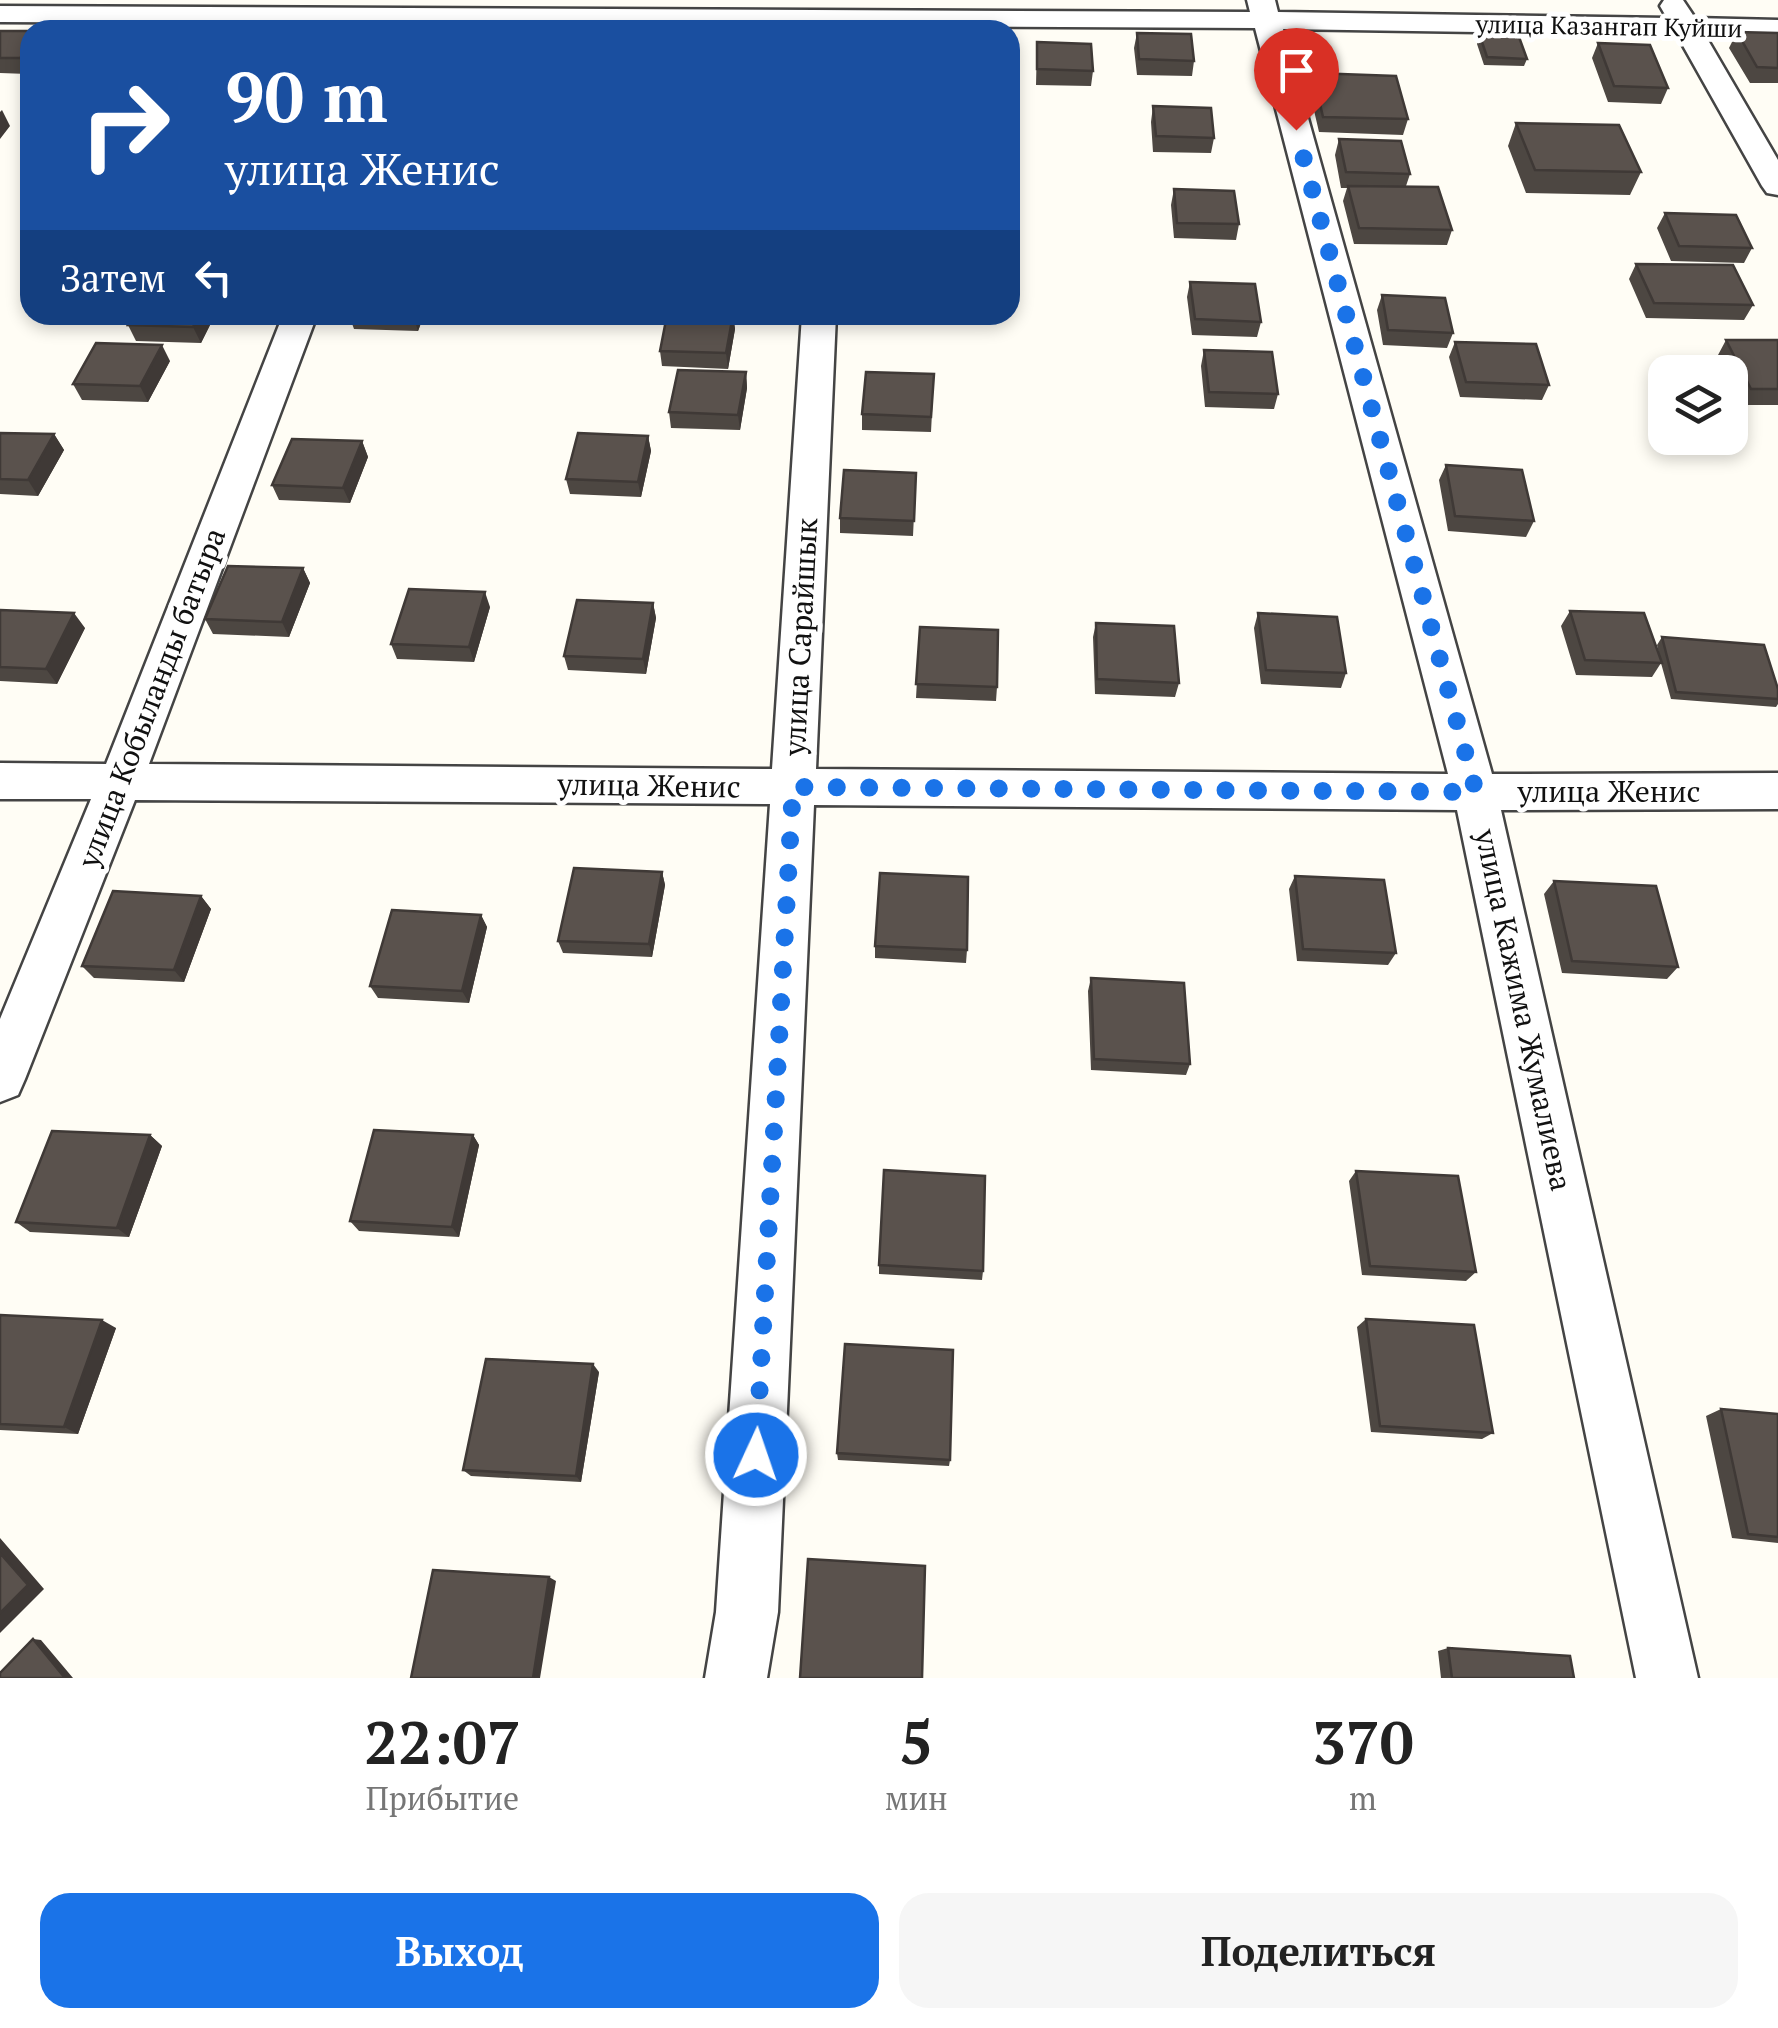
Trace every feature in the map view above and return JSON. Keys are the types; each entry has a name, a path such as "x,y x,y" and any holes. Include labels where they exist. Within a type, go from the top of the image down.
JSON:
{"street":[{"path":"1670,0 1778,186"},
{"name":"улица Казангап Куйши","path":"0,14 836,16 1264,10 1778,28"},
{"name":"улица Кажима Жумалиева","path":"1264,10 1476,792 1668,1678"},
{"name":"улица Кобыланды батыра","path":"0,1079 121,781 296,325"},
{"name":"улица Сарайшык","path":"736,1678 747,1612 818,325"},
{"name":"улица Женис","path":"0,781 1778,791"}],"building":[{"path":"0,31 20,31 20,58 0,58"},
{"path":"1737,32 1778,33 1778,68 1757,67"},
{"path":"1137,33 1191,34 1194,61 1139,59"},
{"path":"1480,36 1519,37 1527,59 1487,57"},
{"path":"1037,42 1091,44 1093,71 1037,69"},
{"path":"1598,43 1650,45 1668,88 1614,86"},
{"path":"1313,73 1396,76 1408,119 1323,117"},
{"path":"1153,106 1211,108 1214,138 1156,136"},
{"path":"1516,123 1619,125 1641,172 1535,170"},
{"path":"1339,139 1401,141 1410,174 1346,172"},
{"path":"1348,186 1438,187 1452,230 1359,228"},
{"path":"1174,189 1234,191 1239,224 1177,223"},
{"path":"1665,213 1736,215 1752,248 1679,246"},
{"path":"1636,264 1733,265 1753,305 1654,303"},
{"path":"1190,282 1255,284 1261,322 1195,319"},
{"path":"1382,295 1445,298 1453,333 1388,330"},
{"path":"128,325 194,325 193,327"},
{"path":"665,325 731,325 726,353 660,351"},
{"path":"1726,340 1778,340 1778,389 1751,389 1748,355 1734,355"},
{"path":"1455,342 1536,344 1549,385 1466,382"},
{"path":"96,343 162,345 140,386 73,384"},
{"path":"1204,350 1272,352 1278,394 1209,392"},
{"path":"678,370 746,372 738,415 669,412"},
{"path":"866,372 934,374 931,417 862,414"},
{"path":"0,433 54,434 28,480 0,479"},
{"path":"578,433 648,436 638,482 566,479"},
{"path":"292,439 362,441 343,488 272,485"},
{"path":"1446,465 1522,470 1534,521 1455,516"},
{"path":"844,470 916,473 914,521 840,518"},
{"path":"228,566 303,568 282,622 205,619"},
{"path":"409,589 485,592 469,647 391,644"},
{"path":"577,600 653,603 643,659 564,656"},
{"path":"0,610 74,613 46,669 0,667"},
{"path":"1570,611 1644,613 1662,663 1585,660"},
{"path":"1258,613 1337,617 1346,673 1266,670"},
{"path":"1096,623 1174,626 1179,683 1097,679"},
{"path":"920,627 998,630 997,687 916,684"},
{"path":"1662,637 1764,645 1778,699 1676,692"},
{"path":"574,868 662,872 649,944 558,941"},
{"path":"880,873 968,877 967,950 875,946"},
{"path":"1295,876 1384,880 1396,953 1303,949"},
{"path":"1554,881 1656,886 1678,967 1572,961"},
{"path":"113,891 201,896 174,970 82,966"},
{"path":"392,910 481,915 462,991 370,986"},
{"path":"1091,978 1184,983 1190,1064 1094,1059"},
{"path":"374,1130 473,1135 452,1227 350,1221"},
{"path":"52,1131 150,1135 117,1228 16,1222"},
{"path":"884,1170 985,1176 983,1271 879,1265"},
{"path":"1356,1171 1458,1176 1476,1272 1370,1266"},
{"path":"0,1315 102,1320 64,1427 0,1424"},
{"path":"1366,1319 1474,1325 1493,1433 1380,1426"},
{"path":"845,1344 953,1350 950,1460 837,1453"},
{"path":"486,1359 593,1364 576,1476 463,1470"},
{"path":"1721,1409 1778,1414 1778,1537 1748,1534"},
{"path":"0,1553 28,1585 0,1613"},
{"path":"808,1559 925,1566 922,1678 800,1678"},
{"path":"433,1570 549,1577 533,1678 411,1678"},
{"path":"33,1639 65,1678 0,1678 0,1673"},
{"path":"1448,1648 1570,1656 1574,1678 1452,1678"}],"route":[{"path":"756,1455 793,787 1476,792 1296,130"}]}
